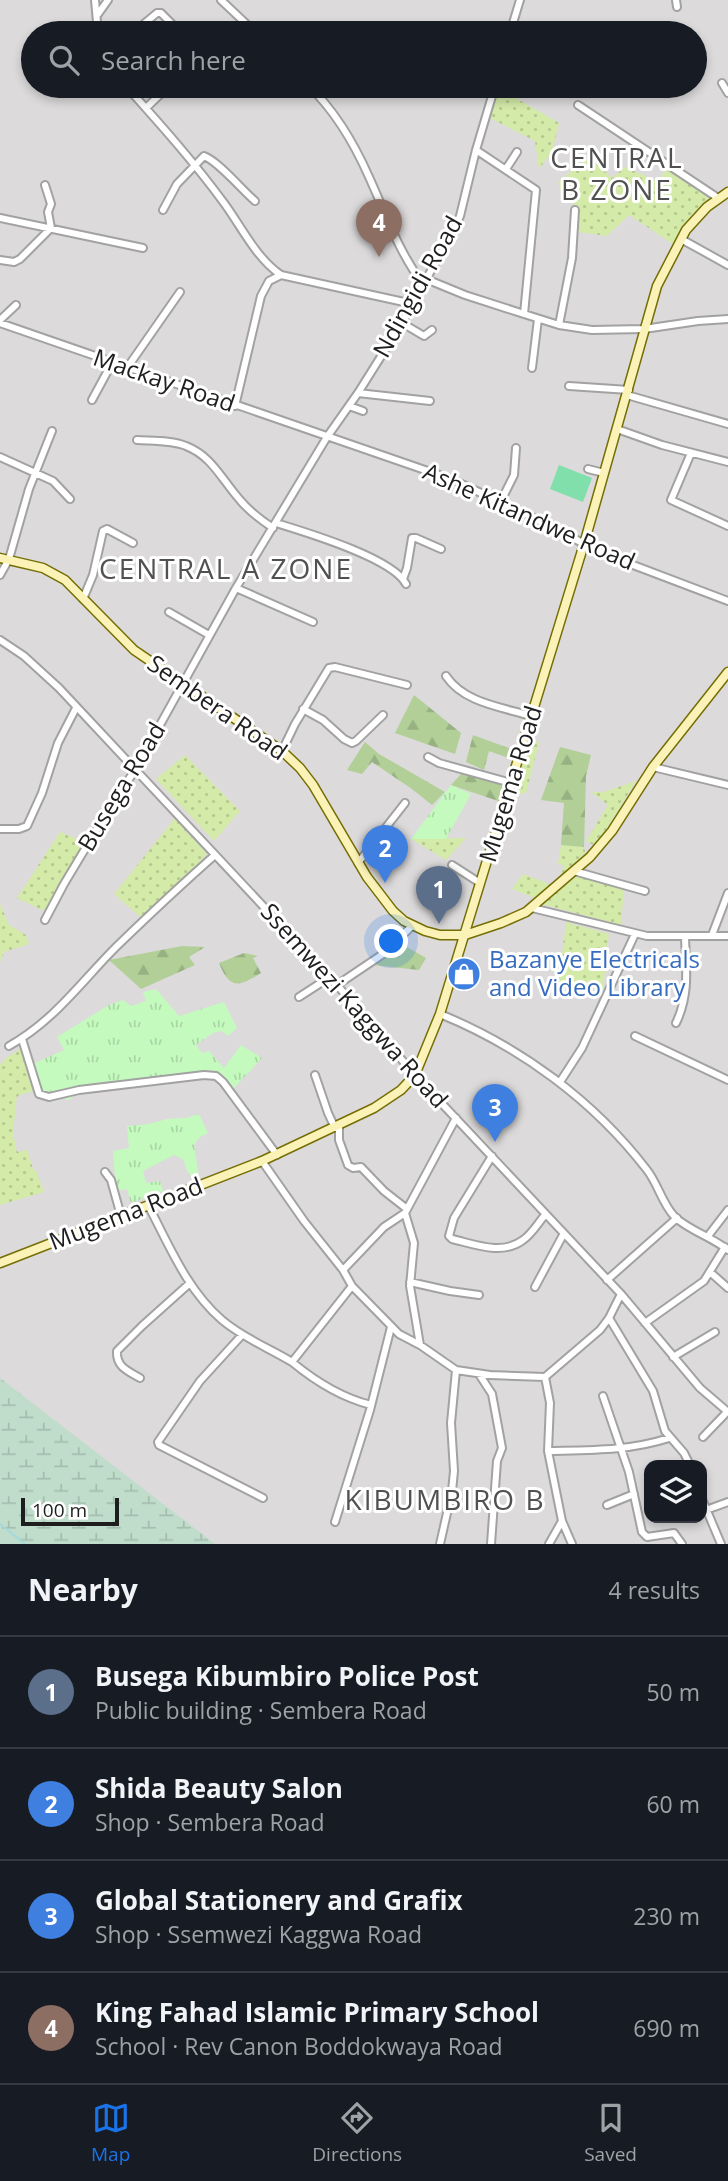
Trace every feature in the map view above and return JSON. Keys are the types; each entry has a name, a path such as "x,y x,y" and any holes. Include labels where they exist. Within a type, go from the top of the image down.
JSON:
{"street":[{"path":"95,0 98,21"},
{"path":"98,15 108,0"},
{"path":"221,0 243,21"},
{"path":"514,21 520,0"},
{"path":"147,21 161,13 169,21"},
{"path":"722,83 728,93"},
{"path":"137,98 194,165 267,263 281,275 413,304"},
{"path":"146,108 156,98"},
{"path":"320,98 339,119 369,175 400,249 425,281 559,325 592,330 644,329 728,319"},
{"name":"Ndingidi Road","path":"327,437 402,323 460,216 491,98"},
{"path":"579,105 718,198"},
{"path":"476,150 536,192 524,314"},
{"path":"506,169 517,152"},
{"path":"163,210 177,184 204,156 214,160 218,167 255,201"},
{"path":"45,185 51,204 48,212 51,228"},
{"name":"Mugema Road","path":"0,1263 262,1161 337,1127 389,1099 415,1075 440,1014 465,935 584,544 657,286 681,239 694,221 728,192"},
{"path":"559,325 570,273 575,210"},
{"path":"0,218 142,248"},
{"path":"0,260 14,262 20,259 51,228"},
{"path":"681,239 728,265"},
{"path":"235,406 261,296 269,281 281,275"},
{"path":"127,368 180,292"},
{"path":"0,321 16,305"},
{"path":"532,368 538,318"},
{"name":"Mackay Road","path":"0,321 112,363 327,437"},
{"path":"402,323 424,336 432,330"},
{"path":"92,400 112,363"},
{"path":"569,386 628,393 728,424"},
{"path":"358,393 430,401"},
{"path":"349,406 363,411"},
{"path":"617,429 728,462"},
{"path":"0,575 34,473 52,431"},
{"name":"Ashe Kitandwe Road","path":"327,437 414,465 501,501 604,554 728,601"},
{"name":"Busega Road","path":"45,920 100,823 135,769 236,588 327,437"},
{"path":"137,440 183,444 200,453 212,463 239,499 257,516 275,525 365,555 386,566 405,582 412,538 441,549"},
{"path":"501,501 514,475 516,448"},
{"path":"691,453 671,500 728,526"},
{"path":"0,457 59,486 70,499"},
{"path":"588,469 604,473"},
{"path":"83,599 93,575 103,531 107,529 133,543"},
{"name":"Sembera Road","path":"5,559 43,568 72,585 134,650 282,751 300,768 319,793 358,863 378,894 393,911 412,926 440,935 465,935"},
{"path":"236,588 313,622"},
{"path":"169,612 209,635"},
{"name":"Ssemwezi Kaggwa Road","path":"0,640 43,672 135,769 330,977 415,1075 563,1235 621,1294 700,1388 728,1412"},
{"path":"282,751 303,709 331,667 407,685"},
{"path":"465,935 501,923 532,908 606,840 653,767 728,672"},
{"path":"446,676 451,683 474,698 531,716"},
{"path":"0,829 27,826 42,793 58,743 76,708"},
{"path":"303,709 323,720 352,743 383,715"},
{"path":"428,757 439,763 511,783"},
{"path":"653,767 728,785"},
{"path":"358,863 405,803"},
{"path":"9,1046 22,1039 68,1001 116,947 215,855"},
{"path":"452,865 480,883"},
{"path":"574,871 645,891"},
{"path":"712,935 728,893"},
{"path":"532,908 635,934 661,937 728,936"},
{"path":"337,985 383,954 412,926"},
{"path":"560,1082 583,1048 635,934"},
{"path":"676,1023 686,996 685,937"},
{"path":"299,997 330,977"},
{"path":"440,1014 494,1039 560,1082 609,1128 647,1169 677,1218 726,1249 698,1287 645,1323"},
{"path":"635,1037 728,1080"},
{"path":"22,1039 39,1094 45,1097 79,1090 204,1075 216,1076 277,1154"},
{"path":"315,1075 328,1113 337,1127 348,1165 353,1168 361,1167 406,1211 414,1243 410,1282 420,1345"},
{"path":"343,1270 384,1227 406,1211 456,1118"},
{"path":"492,1156 454,1218 449,1233 452,1239 489,1249 509,1245 523,1241 545,1215"},
{"path":"262,1161 352,1286 391,1327 456,1370 545,1377 600,1330 621,1294"},
{"path":"105,1172 111,1180 121,1216"},
{"path":"148,1205 190,1283 204,1303 242,1335 292,1362 307,1375 355,1401 371,1405"},
{"path":"708,1236 728,1210"},
{"path":"607,1280 677,1218"},
{"path":"536,1287 563,1235"},
{"path":"710,1272 728,1288"},
{"path":"410,1282 479,1295"},
{"path":"140,1378 120,1366 117,1362 117,1351 190,1283"},
{"path":"292,1362 352,1286"},
{"path":"609,1318 653,1391 662,1425 669,1438 688,1460"},
{"path":"335,1522 371,1405 391,1327"},
{"path":"673,1357 715,1332"},
{"path":"242,1335 195,1387 158,1442 159,1445 263,1498"},
{"path":"440,1544 454,1471 451,1423 456,1370"},
{"path":"478,1373 492,1394 502,1448 497,1461 491,1544"},
{"path":"545,1377 550,1403 548,1451 562,1521 572,1544"},
{"path":"603,1396 622,1449 642,1532 647,1536 674,1533 681,1544"},
{"path":"703,1437 728,1412"},
{"path":"548,1451 622,1449 669,1438"},
{"path":"607,1505 634,1494"},
{"path":"707,1510 728,1502"},
{"path":"707,1512 721,1544"},
{"path":"549,1544 562,1521"}],"shaded area":[{"path":"0,0 728,0 728,1544 0,1544"}],"green space":[{"path":"496,98 516,98 559,123 552,152 539,169 535,141 488,117"},
{"path":"589,157 612,178 625,167 657,181 668,168 700,189 710,199 690,220 673,244 629,215 607,236 578,232 579,207 563,198 558,182"},
{"path":"559,465 592,478 583,502 550,489"},
{"path":"414,695 461,733 455,754 395,733"},
{"path":"473,735 517,751 514,760 489,751 484,770 466,762"},
{"path":"527,738 539,743 526,793 513,794"},
{"path":"365,742 379,754 445,792 432,805 372,762 362,774 347,770"},
{"path":"560,747 591,755 586,776 584,847 561,845 564,803 541,800"},
{"path":"185,755 240,811 214,841 156,779"},
{"path":"462,773 510,786 501,802 451,785"},
{"path":"636,781 596,846 586,841 608,805 591,792 603,792"},
{"path":"451,785 471,794 446,839 411,839"},
{"path":"175,818 207,854 144,920 114,894"},
{"path":"60,832 88,843 44,911 17,898"},
{"path":"466,838 446,860 411,839"},
{"path":"561,845 584,847 586,856 558,881 564,865 558,864"},
{"path":"523,874 552,885 535,898 512,889"},
{"path":"578,875 624,887 621,925 541,904"},
{"path":"0,904 9,925 26,935 29,944 4,952 0,962"},
{"path":"566,922 609,934 603,990 558,987"},
{"path":"400,943 426,958 419,970 372,965"},
{"path":"182,946 205,947 189,957 195,965 141,989 109,960"},
{"path":"244,953 258,956 253,958 261,973 241,983 231,982 219,963"},
{"path":"156,989 179,1016 224,1002 237,1028 228,1036 222,1031 213,1033 196,1045 202,1053 209,1051 224,1068 241,1045 262,1058 232,1090 222,1074 206,1070 190,1075 158,1076 133,1082 99,1084 94,1088 75,1087 74,1096 68,1100 39,1089 35,1063 64,1050 57,1037 109,1005 123,1000 131,1006 146,1001 143,992"},
{"path":"23,1047 27,1058 35,1063 39,1089 17,1096 13,1133 17,1152 27,1150 44,1192 0,1205 0,1065"},
{"path":"199,1114 208,1133 200,1137 194,1145 199,1177 193,1179 184,1160 174,1155 143,1171 146,1183 160,1181 163,1191 131,1203 127,1189 116,1191 113,1151 129,1148 127,1126"},
{"path":"0,1378 215,1544 0,1544"}],"waterway":[{"path":"0,1524 25,1544"}],"place":[{"name":"King Fahad Islamic Primary School","path":"379,257"},
{"name":"Shida Beauty Salon","path":"385,883"},
{"name":"Busega Kibumbiro Police Post","path":"439,924"},
{"name":"Bazanye Electricals and Video Library","path":"464,974"},
{"name":"Global Stationery and Grafix","path":"495,1142"}],"district":[{"name":"CENTRAL B ZONE","path":"617,174"},
{"name":"CENTRAL A ZONE","path":"226,569"},
{"name":"KIBUMBIRO B","path":"445,1500"}]}
